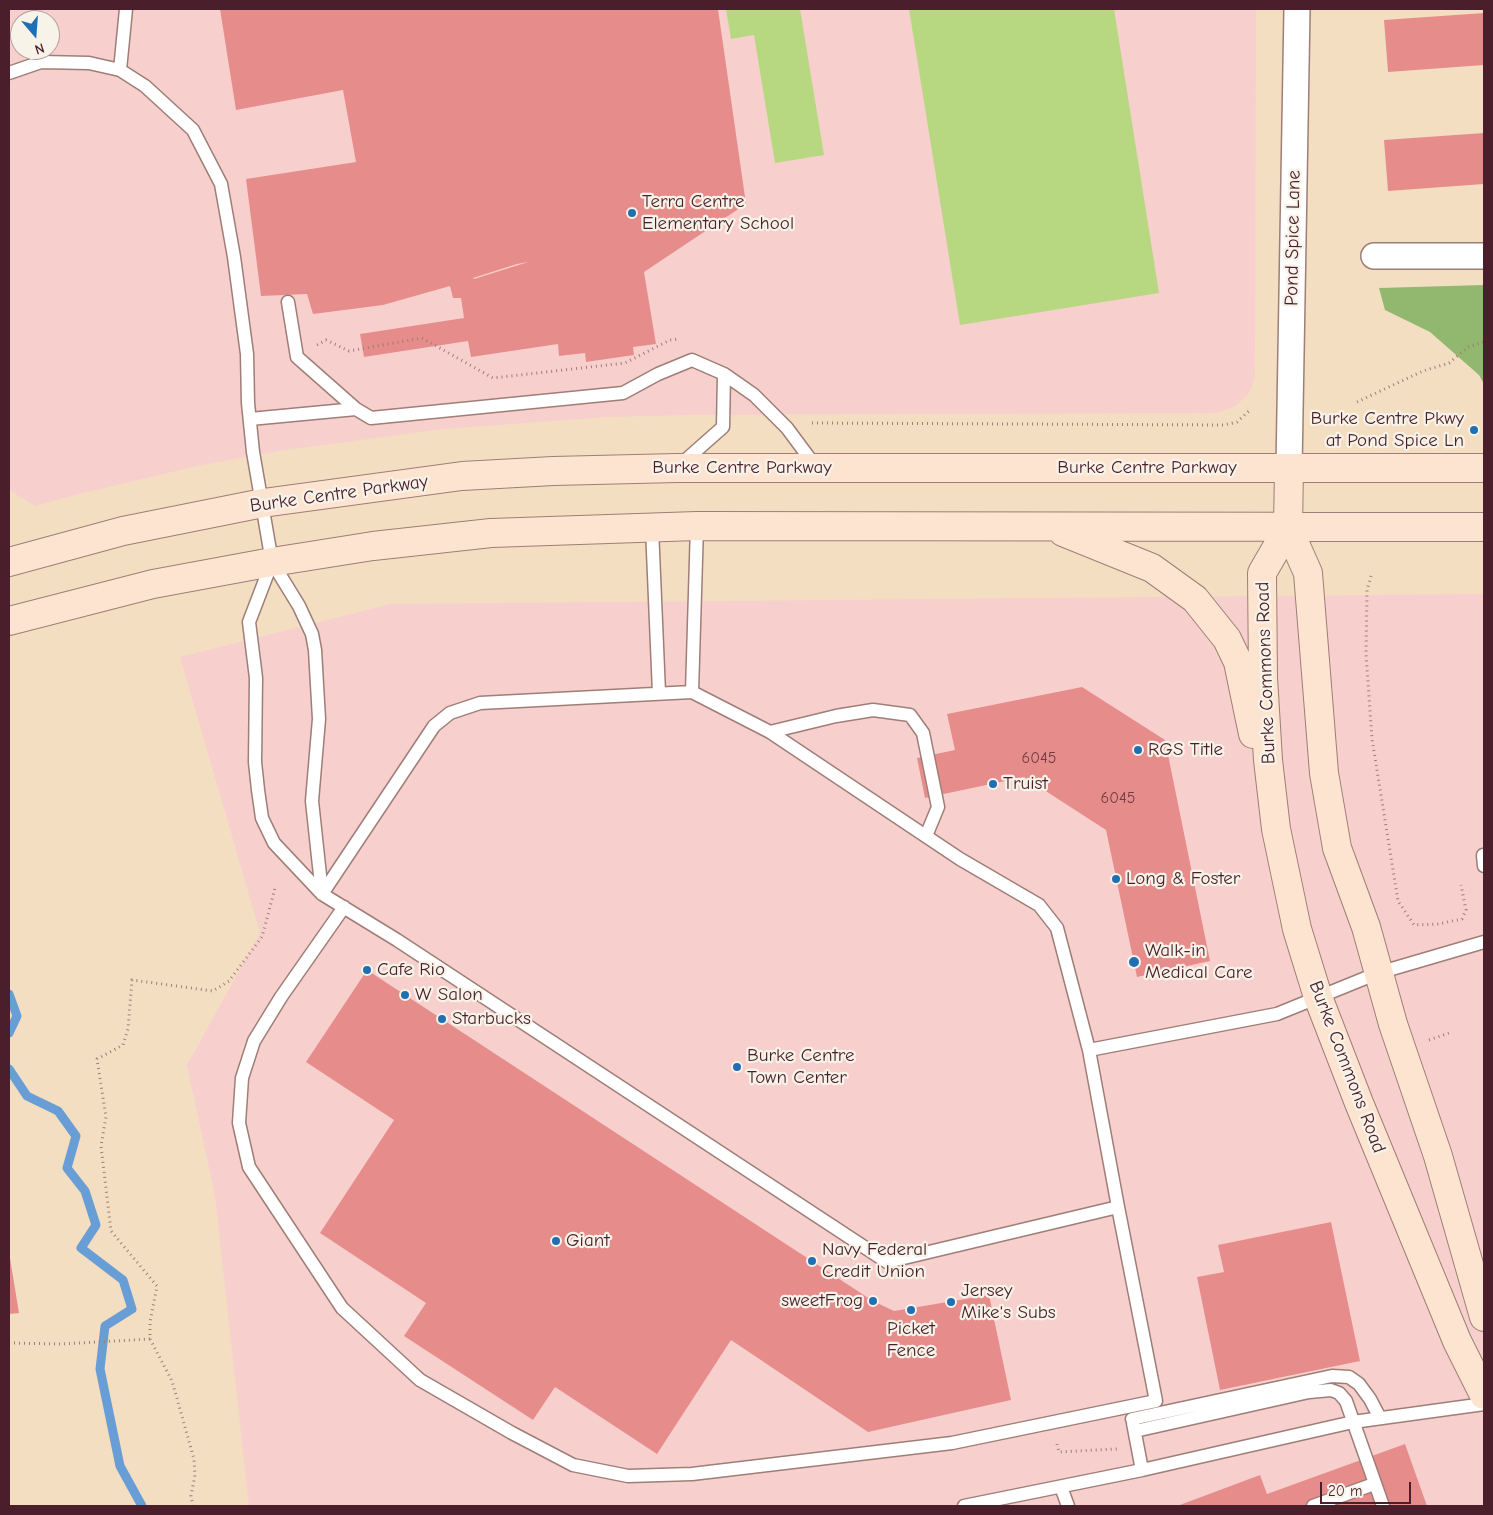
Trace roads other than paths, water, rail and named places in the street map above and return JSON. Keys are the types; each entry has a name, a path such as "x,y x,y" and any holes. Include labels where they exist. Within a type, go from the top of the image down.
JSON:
{"main road":[{"name":"Burke Centre Parkway","path":"9,562 123,531 263,503 462,476 553,471 677,468 1484,468"},
{"path":"1288,468 1288,528 1308,574 1324,774 1336,848 1366,927 1393,1024 1438,1156 1484,1317"},
{"path":"9,621 153,584 272,562 373,546 491,533 697,526 1484,527"},
{"path":"1048,526 1152,568 1195,599 1210,616 1227,639 1238,662 1276,829"},
{"name":"Burke Commons Road","path":"1288,528 1262,573 1267,741 1276,829 1297,929 1318,997 1359,1103 1457,1341 1484,1395"}],"street":[{"name":"Pond Spice Lane","path":"1288,468 1297,9"},
{"path":"1374,256 1484,256"}],"lane":[{"path":"120,70 126,9"},
{"path":"9,73 41,62 89,63 120,70 145,86 193,130 221,184 247,354 253,452 272,562 299,606 312,634 319,719 312,801 322,894"},
{"path":"288,302 297,356 356,409 371,418 623,393 658,374 692,360 724,374 754,396 787,428 816,467"},
{"path":"677,468 723,427 724,374"},
{"path":"250,419 356,409"},
{"path":"692,692 697,526"},
{"path":"652,528 659,694"},
{"path":"272,562 250,622 256,678 255,762 262,818 274,843 322,894 887,1262 1118,1207"},
{"path":"322,894 434,726 450,713 480,703 692,692 770,732 926,836 1039,905 1057,928 1089,1050 1156,1401 1132,1419"},
{"path":"770,732 836,716 873,710 910,715 924,733 938,807 926,836"},
{"path":"344,907 281,997 254,1041 242,1078 239,1124 250,1167 342,1308 420,1380 573,1466 628,1476 692,1474 1132,1419 1331,1390 1339,1393 1346,1401 1383,1506"},
{"path":"1089,1050 1277,1014 1378,973 1484,942"},
{"path":"1132,1419 1332,1376 1349,1377 1359,1384 1380,1418"},
{"path":"964,1506 1142,1470 1353,1422 1484,1404"},
{"path":"1132,1419 1142,1470"},
{"path":"1313,1506 1374,1484"},
{"path":"1061,1487 1068,1506"}],"waterway":[{"path":"9,994 17,1016 9,1033"},
{"path":"9,1069 27,1096 58,1111 76,1136 67,1168 85,1191 96,1225 81,1248 123,1280 132,1309 105,1326 100,1369 120,1466 142,1506"}],"place":[{"name":"Terra Centre Elementary School","path":"632,213"},
{"name":"Burke Centre Pkwy at Pond Spice Ln","path":"1474,430"},
{"name":"RGS Title","path":"1138,750"},
{"name":"Truist","path":"993,784"},
{"name":"Long & Foster","path":"1116,879"},
{"name":"Walk-in Medical Care","path":"1134,962"},
{"name":"Cafe Rio","path":"367,970"},
{"name":"W Salon","path":"405,995"},
{"name":"Starbucks","path":"442,1019"},
{"name":"Burke Centre Town Center","path":"737,1067"},
{"name":"Giant","path":"556,1241"},
{"name":"Navy Federal Credit Union","path":"812,1261"},
{"name":"sweetFrog","path":"873,1301"},
{"name":"Jersey Mike's Subs","path":"951,1302"},
{"name":"Picket Fence","path":"911,1310"}]}
